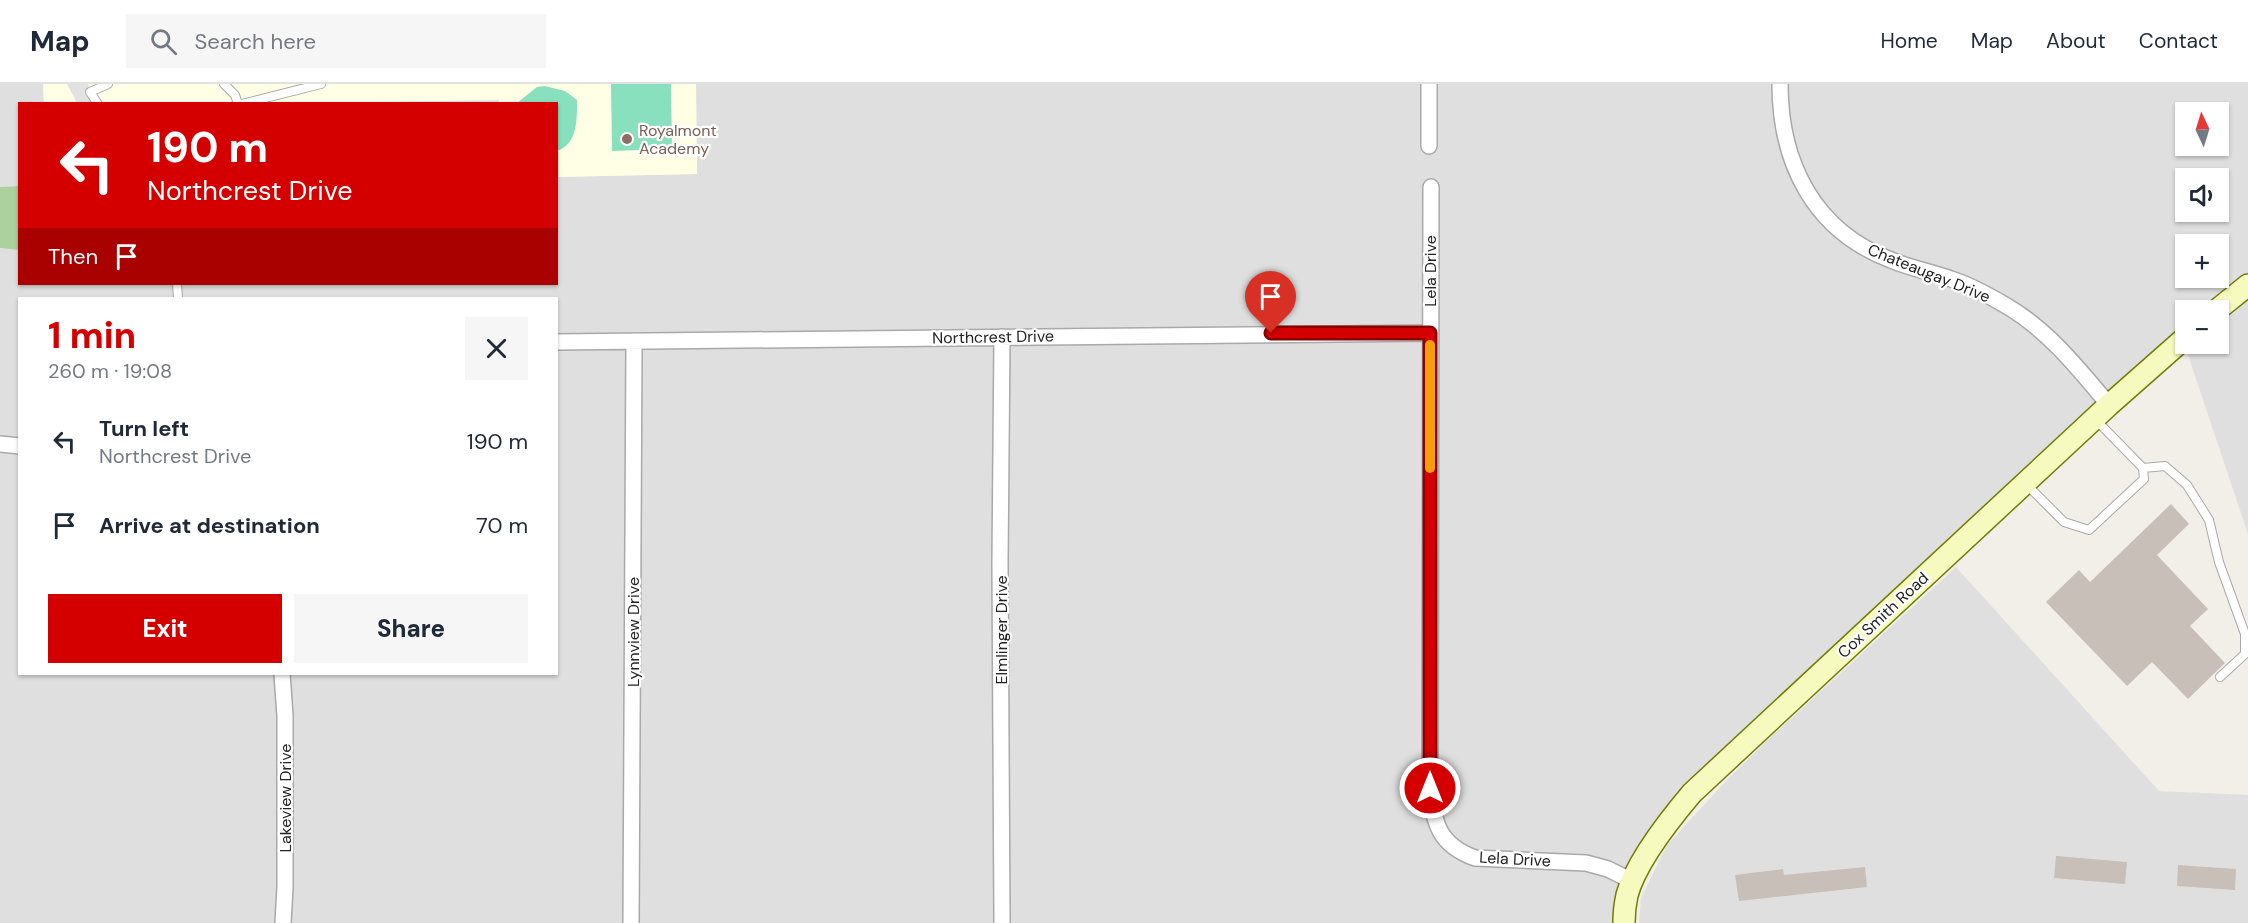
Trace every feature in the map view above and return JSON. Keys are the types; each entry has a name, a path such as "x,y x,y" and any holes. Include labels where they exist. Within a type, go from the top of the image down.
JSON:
{"street":[{"path":"1429,84 1429,146"},
{"name":"Chateaugay Drive","path":"1780,84 1783,132 1789,156 1812,200 1828,219 1846,236 1867,249 1890,260 1975,288 2007,306 2056,344 2102,412"},
{"name":"Lela Drive","path":"1431,187 1430,788 1432,813 1443,837 1463,854 1475,858 1586,863 1608,869 1632,880"},
{"path":"2229,300 2248,285"},
{"name":"Northcrest Drive","path":"558,342 1430,333"},
{"name":"Elmlinger Drive","path":"1002,337 1000,574 1002,923"},
{"name":"Lynnview Drive","path":"631,923 634,341"},
{"name":"Cox Smith Road","path":"1624,923 1627,897 1632,880 1669,820 1692,793 2175,347"},
{"path":"0,444 18,446"},
{"name":"Lakeview Drive","path":"282,675 285,762 283,923"}],"lane":[{"path":"97,102 89,88 108,84"},
{"path":"224,84 239,102"},
{"path":"248,102 321,84"},
{"path":"2025,483 2064,522 2089,530 2144,479 2143,468 2102,412"},
{"path":"2143,468 2165,466 2187,485 2209,520 2219,562 2245,634 2245,654 2220,676"}],"shaded area":[{"path":"0,84 43,84 44,102 18,102 18,186 0,187"},
{"name":"Royalmont Academy","path":"43,84 696,84 697,174 558,177 558,102 44,102"},
{"path":"67,84 88,84 90,92 97,102 76,102"},
{"path":"696,84 2248,84 2248,285 2229,300 2175,300 2175,346 1669,820 1624,923 0,923 0,248 18,250 18,285 558,285 558,177 697,174"},
{"path":"499,100 499,102 379,102"},
{"path":"2248,300 2248,534 2188,354 2229,354 2229,316"},
{"path":"1956,567 2159,791 2248,795 2248,923 1639,923 1641,898 1667,845 1728,779 1772,736"}],"green space":[{"path":"611,84 671,84 672,149 612,151"},
{"path":"545,86 565,91 577,100 573,137 564,148 558,151 558,102 518,102 537,87"},
{"path":"18,186 18,250 0,248 0,187"}],"building":[{"path":"2171,504 2189,524 2157,555 2208,609 2190,626 2225,663 2188,699 2152,662 2127,686 2046,602 2079,570 2090,582"},
{"path":"2056,856 2127,862 2125,884 2054,878"},
{"path":"2178,865 2236,869 2235,890 2177,886"},
{"path":"1865,867 1867,887 1739,901 1735,875 1783,869 1784,875"}],"slow traffic":[{"path":"1430,345 1430,468"}],"place":[{"name":"Royalmont Academy","path":"627,139"}],"route":[{"path":"1271,333 1430,333 1430,788"}]}
